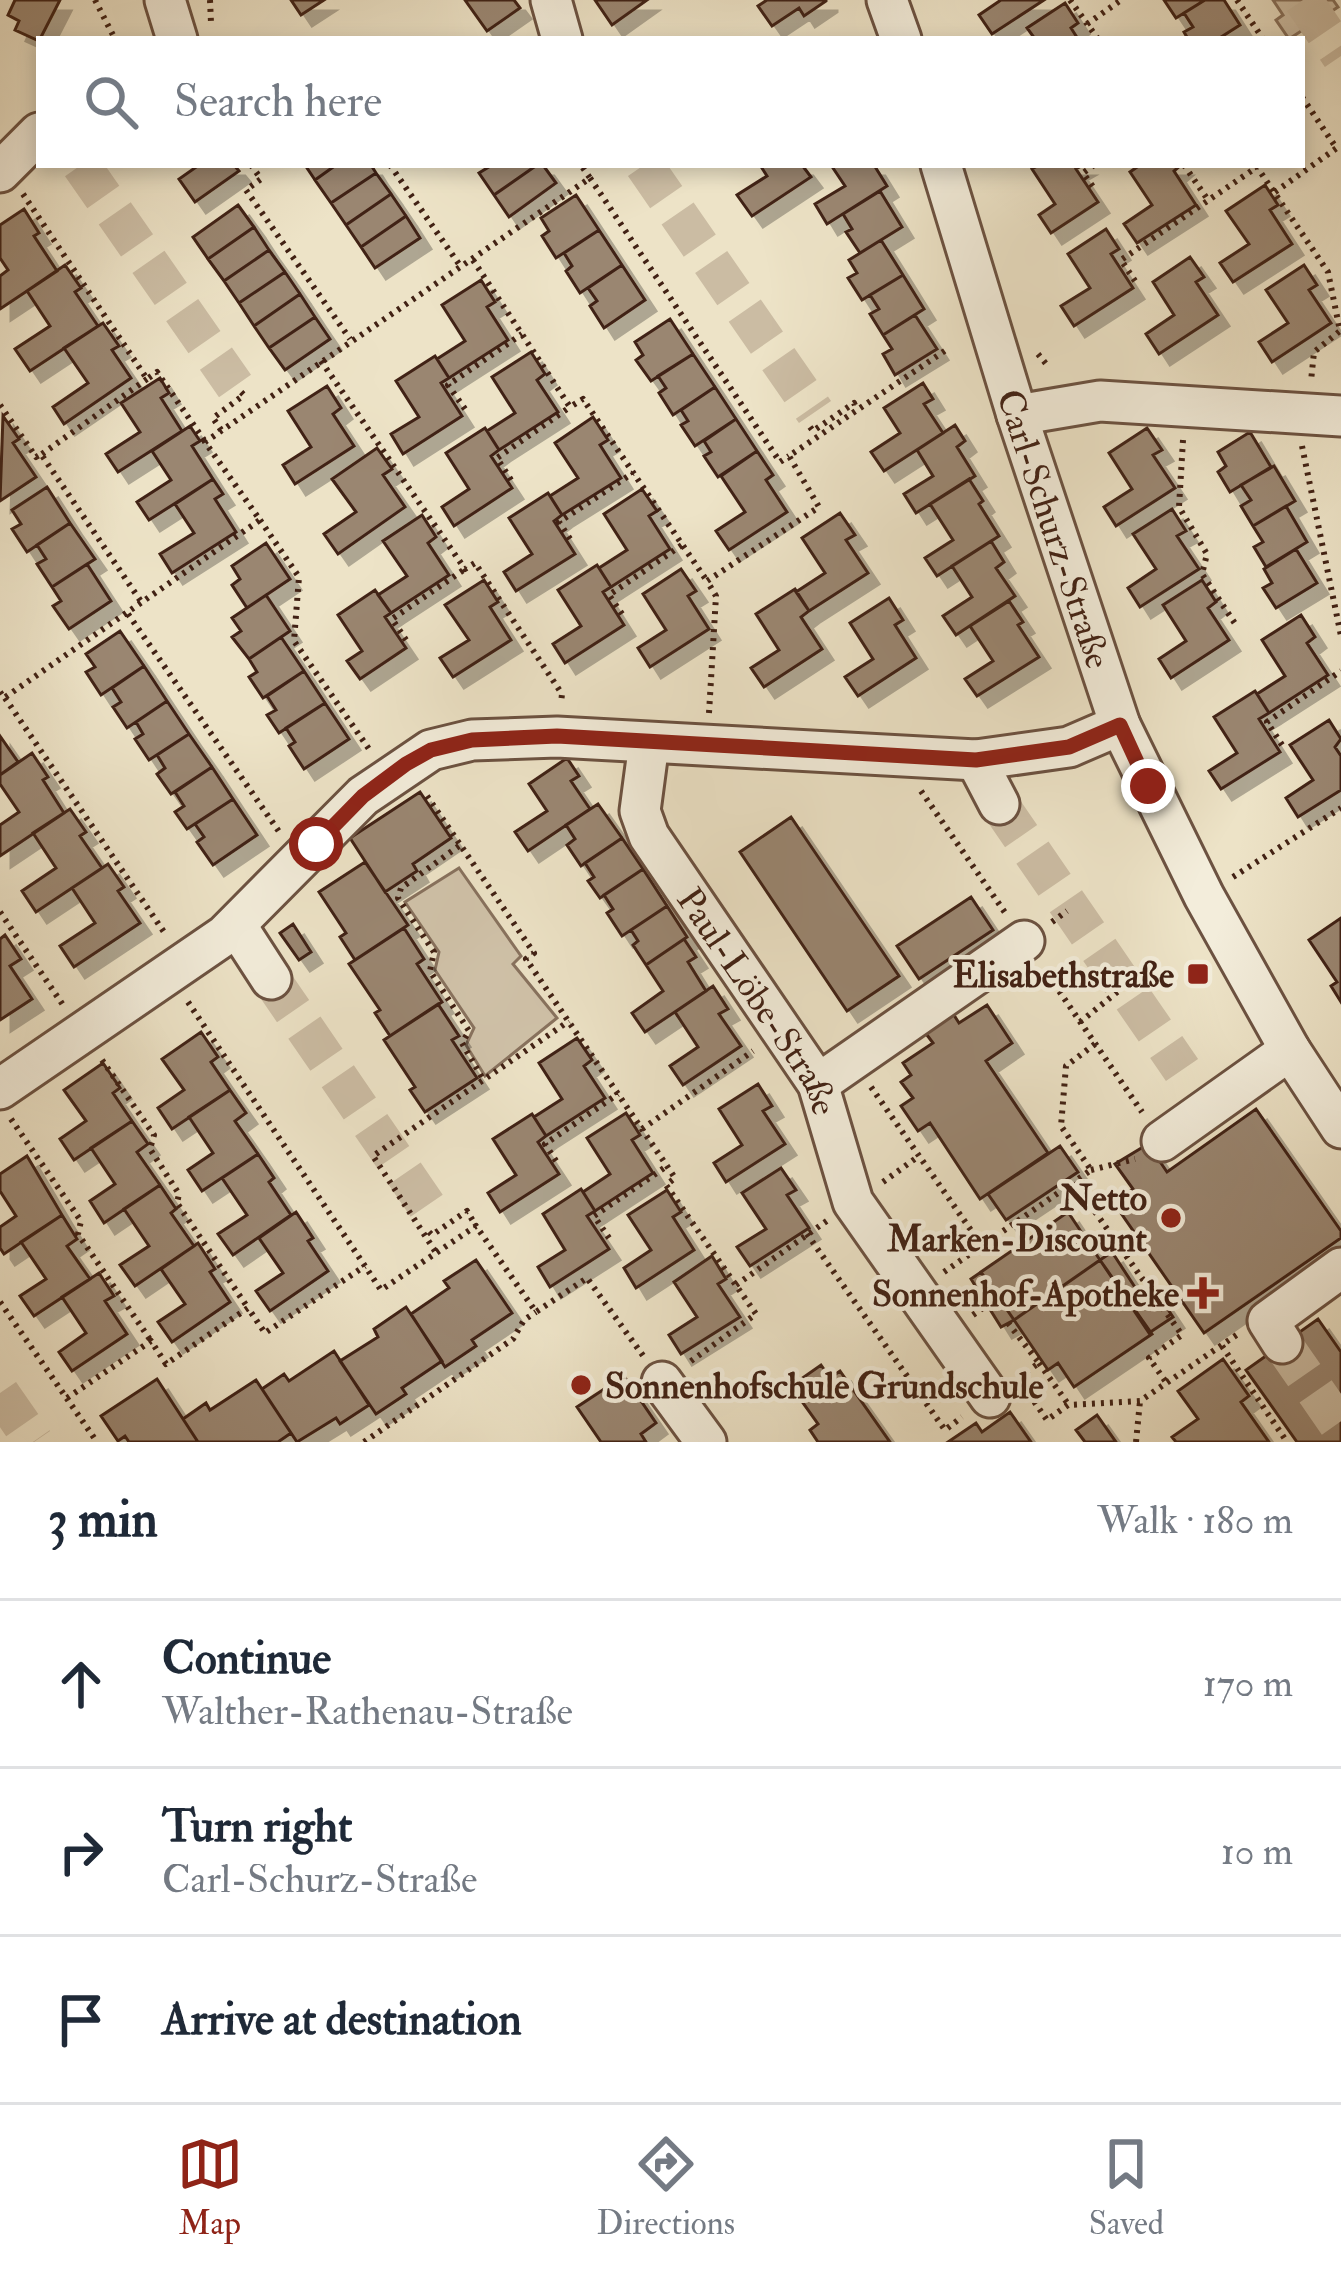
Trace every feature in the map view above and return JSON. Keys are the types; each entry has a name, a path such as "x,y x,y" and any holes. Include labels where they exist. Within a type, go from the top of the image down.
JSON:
{"street":[{"path":"165,0 176,36"},
{"path":"551,0 561,36"},
{"path":"887,0 900,36"},
{"path":"2,169 36,136"},
{"name":"Carl-Schurz-Straße","path":"942,168 1017,415 1120,725 1204,896 1289,1051 1341,1128"},
{"path":"1017,415 1100,401 1324,415"},
{"path":"0,1089 236,925 363,796 431,750 472,740 557,736 976,760 1069,747 1120,725"},
{"name":"Paul-Löbe-Straße","path":"649,743 640,811 649,836 818,1084 853,1202 916,1292 1004,1387"},
{"path":"976,760 999,804"},
{"path":"236,925 271,979"},
{"path":"818,1084 1024,941"},
{"path":"1162,1141 1289,1051"},
{"path":"1275,1332 1341,1268"},
{"path":"662,1382 706,1442"}],"path":[{"path":"95,0 113,36"},
{"path":"1070,0 1096,36"},
{"path":"1088,24 1121,0"},
{"path":"1237,0 1261,36"},
{"path":"1275,192 1339,147 1305,101"},
{"path":"253,168 261,179 246,190 350,339"},
{"path":"392,168 460,267"},
{"path":"583,168 780,462 946,350"},
{"path":"1089,168 1083,172 1096,191"},
{"path":"1186,168 1208,200"},
{"path":"1135,281 1120,260 1256,168"},
{"path":"1258,168 1328,272 1340,331 1314,352 1324,415 1299,434 1341,637"},
{"path":"2,169 147,379"},
{"path":"205,442 590,178"},
{"path":"472,260 570,407"},
{"path":"465,409 448,385 522,334"},
{"path":"321,361 465,569"},
{"path":"0,405 36,458 157,372 299,577 294,641 460,846 534,953 526,959 668,1166 675,1178 666,1185 756,1314 662,1382 587,1278 524,1320 513,1340 364,1442"},
{"path":"221,430 213,418 244,395 241,392"},
{"path":"511,480 497,458 583,399 716,596 707,747"},
{"path":"810,428 813,431 854,403 857,410"},
{"path":"1185,406 1179,507 1208,554 1202,574 1236,625"},
{"path":"41,454 142,603"},
{"path":"706,581 819,507 789,456"},
{"path":"570,539 559,522 633,473"},
{"path":"260,520 128,614 2,695 381,1290 476,1226"},
{"path":"622,614 609,595 682,544"},
{"path":"406,640 392,619 475,563 562,694 557,736"},
{"path":"128,614 272,826 304,856"},
{"path":"1282,745 1267,722 1341,671"},
{"path":"1204,896 1341,808"},
{"path":"460,846 401,887 398,898 434,952 430,970 469,1031 462,1043 484,1081"},
{"path":"0,912 154,1135 149,1149 179,1194 177,1203 265,1333 365,1266"},
{"path":"1080,1022 1121,989"},
{"path":"436,1252 373,1156 568,1022"},
{"path":"642,1129 781,1032"},
{"path":"916,1292 1091,1170 1061,1126 1066,1066 1095,1044"},
{"path":"852,1060 982,1246"},
{"path":"556,1161 544,1144 618,1094"},
{"path":"0,1103 81,1221 78,1234 166,1364 248,1309"},
{"path":"609,1238 594,1216 668,1166"},
{"path":"1074,1182 1182,1335 1149,1358 1166,1382"},
{"path":"429,1232 432,1235 467,1211 536,1312"},
{"path":"735,1286 804,1237 945,1430 1039,1363"},
{"path":"0,1301 97,1442"},
{"path":"1008,1323 1068,1405"},
{"path":"1004,1387 1047,1420 1068,1405 1139,1401 1247,1328 1275,1332"},
{"path":"67,1398 151,1341"},
{"path":"1221,1345 1287,1442"},
{"path":"1136,1442 1139,1401"}],"shaded area":[{"path":"1273,0 1333,0 1338,7 1294,36 1287,36 1276,20 1283,15"},
{"path":"459,868 521,956 513,964 557,1018 485,1076 466,1045 474,1028 435,970 439,952 405,902"}],"building":[{"path":"15,0 60,0 36,40 15,30 19,21 8,15"},
{"path":"291,0 324,0 301,15"},
{"path":"465,0 514,0 520,8 487,31"},
{"path":"595,0 647,0 612,25"},
{"path":"767,0 826,1 804,16 799,8 772,26 758,6"},
{"path":"1001,0 1044,0 992,34 979,15"},
{"path":"1164,0 1205,0 1176,18"},
{"path":"1205,0 1224,0 1240,25 1223,36 1186,36 1184,32 1193,27 1184,13"},
{"path":"1065,3 1078,23 1071,28 1076,36 1033,36 1027,28"},
{"path":"195,168 239,171 195,202 179,179"},
{"path":"307,168 332,168 315,180"},
{"path":"332,168 373,168 376,173 331,203 315,180"},
{"path":"487,168 533,168 494,195 479,173"},
{"path":"533,168 545,168 556,183 509,217 494,195"},
{"path":"762,168 804,168 811,177 752,216 737,195 767,176"},
{"path":"833,168 876,168 887,186 827,224 815,204 845,186"},
{"path":"1078,168 1098,202 1051,233 1039,215 1055,204 1032,169"},
{"path":"1178,168 1174,171 1196,205 1137,243 1124,224 1152,205 1130,172"},
{"path":"376,173 391,194 346,225 331,203"},
{"path":"1265,185 1278,205 1270,210 1292,244 1233,282 1220,263 1249,244 1226,211"},
{"path":"880,191 902,227 860,253 846,232 852,229 843,214"},
{"path":"391,194 406,216 361,247 346,225"},
{"path":"576,195 599,230 556,258 542,236 549,231 541,218"},
{"path":"238,205 254,227 208,259 193,237"},
{"path":"24,209 39,233 34,236 57,271 0,309 0,276 8,270 0,258 0,225"},
{"path":"406,216 420,238 375,268 361,247"},
{"path":"254,227 269,250 224,281 208,259"},
{"path":"1106,229 1119,249 1111,254 1133,288 1074,326 1061,306 1090,288 1068,254"},
{"path":"599,230 622,265 580,293 566,271 572,266 564,253"},
{"path":"881,240 903,275 862,300 848,278 857,273 849,260"},
{"path":"269,250 285,272 239,303 224,281"},
{"path":"1190,257 1204,277 1196,282 1218,315 1159,354 1146,334 1174,315 1153,282"},
{"path":"65,265 81,288 75,292 98,326 30,371 15,349 50,326 27,291"},
{"path":"622,265 645,300 604,328 590,306 597,301 588,288"},
{"path":"1304,265 1317,285 1309,290 1331,323 1272,362 1259,342 1288,323 1266,290"},
{"path":"285,272 300,294 254,326 239,303"},
{"path":"903,275 924,309 883,335 870,314 879,309 870,295"},
{"path":"481,280 495,302 487,307 508,340 449,378 437,359 465,341 442,305"},
{"path":"300,294 315,317 269,348 254,326"},
{"path":"915,315 937,349 895,375 883,354 892,349 883,335"},
{"path":"315,317 330,339 285,370 269,348"},
{"path":"670,319 693,354 651,381 636,360 643,355 635,342"},
{"path":"103,323 119,346 112,350 131,378 64,424 53,407 88,383 64,348"},
{"path":"531,352 545,374 537,380 558,412 499,450 487,431 515,413 492,377"},
{"path":"693,354 715,387 673,415 659,393 666,388 658,376"},
{"path":"435,356 449,378 441,383 462,416 403,454 391,434 419,417 396,381"},
{"path":"160,378 169,393 161,398 182,431 118,472 106,454 140,432 121,403"},
{"path":"923,383 933,399 924,404 943,433 884,471 871,452 900,433 884,408"},
{"path":"327,386 341,408 333,414 354,446 295,484 283,465 311,447 288,411"},
{"path":"715,387 736,419 695,446 681,425 688,421 681,410"},
{"path":"3,416 19,439 13,443 36,477 0,501"},
{"path":"593,417 608,440 600,445 621,478 562,515 550,496 578,478 555,443"},
{"path":"736,419 757,451 718,477 704,456 711,452 704,441"},
{"path":"955,425 965,441 957,447 975,476 916,513 904,494 933,476 917,450"},
{"path":"190,426 200,441 192,446 213,479 149,520 137,502 171,480 152,451"},
{"path":"485,428 499,450 491,456 512,488 454,526 442,507 469,489 446,453"},
{"path":"1147,428 1162,450 1153,455 1175,488 1116,526 1104,507 1132,489 1109,453"},
{"path":"1250,432 1271,467 1230,492 1218,472 1226,466 1218,452"},
{"path":"377,448 392,469 383,475 405,507 338,554 324,534 356,512 332,479"},
{"path":"757,451 773,475 766,480 787,512 729,550 716,531 745,512 721,476"},
{"path":"1274,466 1295,501 1253,526 1241,506 1251,500 1241,485"},
{"path":"213,479 223,494 215,499 236,532 172,573 160,554 194,533 175,504"},
{"path":"969,479 999,536 937,576 925,558 953,540 930,504"},
{"path":"47,487 70,523 27,552 12,529 21,524 12,510"},
{"path":"642,489 657,511 649,516 670,549 611,587 599,568 627,550 604,514"},
{"path":"548,493 562,515 554,521 575,554 516,591 504,572 532,554 509,518"},
{"path":"1286,506 1307,542 1266,567 1254,547 1263,542 1253,526"},
{"path":"1172,509 1186,531 1177,536 1199,569 1140,607 1128,588 1156,569 1133,534"},
{"path":"840,513 855,535 846,540 868,573 809,611 796,592 825,573 802,538"},
{"path":"422,515 436,537 428,543 449,575 391,613 378,595 407,576 383,541"},
{"path":"70,523 95,559 52,587 37,564 46,559 37,545"},
{"path":"991,541 1004,562 996,568 1015,596 956,635 943,616 972,597 952,566"},
{"path":"266,543 290,579 247,608 232,585 240,579 232,566"},
{"path":"1296,549 1317,583 1276,608 1263,588 1272,583 1264,569"},
{"path":"87,564 111,601 69,629 53,606 61,601 52,587"},
{"path":"597,565 611,587 603,592 624,625 565,663 553,644 581,626 558,590"},
{"path":"681,569 696,591 688,596 709,629 650,667 638,648 666,630 643,594"},
{"path":"484,580 498,602 490,607 511,640 453,677 440,658 469,640 445,605"},
{"path":"1202,580 1216,602 1208,608 1229,640 1171,678 1159,659 1186,641 1163,605"},
{"path":"795,589 809,611 801,617 822,649 764,687 751,668 779,650 756,614"},
{"path":"375,590 391,613 385,617 406,648 360,679 347,661 362,651 338,615"},
{"path":"266,595 290,631 249,659 232,637 241,631 232,618"},
{"path":"889,598 903,620 895,625 916,658 858,696 845,677 873,659 850,623"},
{"path":"1009,601 1039,657 977,696 965,679 993,661 970,626"},
{"path":"1301,615 1315,637 1307,643 1328,675 1269,713 1257,694 1285,676 1262,640"},
{"path":"120,631 144,666 101,695 86,672 95,667 86,654"},
{"path":"281,637 304,671 263,698 249,677 257,672 249,659"},
{"path":"144,666 167,701 127,728 113,707 121,702 112,688"},
{"path":"304,671 325,703 279,733 267,715 276,710 267,696"},
{"path":"1255,691 1269,713 1259,719 1280,752 1221,789 1209,771 1237,753 1214,717"},
{"path":"167,701 189,734 149,760 135,739 143,734 136,722"},
{"path":"325,703 349,739 304,769 289,746 295,742 286,728"},
{"path":"1329,720 1341,739 1335,747 1341,756 1341,790 1298,817 1286,798 1313,780 1290,745"},
{"path":"189,734 212,767 171,794 157,774 165,768 157,755"},
{"path":"0,736 18,762 0,775"},
{"path":"32,753 64,813 0,856 0,825 19,812 0,784 0,775"},
{"path":"567,758 579,776 571,781 590,809 528,851 515,832 547,811 529,784"},
{"path":"212,767 233,799 187,829 175,812 184,806 175,792"},
{"path":"420,792 451,838 413,864 417,871 385,892 350,838"},
{"path":"233,799 257,835 213,865 197,842 204,837 195,824"},
{"path":"598,804 622,838 581,866 567,845 575,839 566,825"},
{"path":"70,809 86,832 80,836 102,868 36,912 22,891 56,868 33,833"},
{"path":"791,817 899,976 847,1011 740,852"},
{"path":"622,838 643,869 600,898 588,881 594,877 585,863"},
{"path":"365,862 408,925 355,960 340,937 346,933 319,892"},
{"path":"108,864 124,887 118,891 140,923 74,967 60,946 95,923 72,888"},
{"path":"643,869 667,906 622,936 607,913 613,909 604,895"},
{"path":"971,897 993,930 919,979 897,946"},
{"path":"667,906 687,937 646,965 633,945 638,941 631,930"},
{"path":"1341,918 1341,1002 1331,986 1337,982 1309,940"},
{"path":"293,924 311,952 299,960 280,933"},
{"path":"404,928 424,959 417,964 442,1002 390,1036 375,1013 380,1010 349,964"},
{"path":"5,935 21,959 10,966 32,999 0,1020 0,939"},
{"path":"684,939 696,957 688,962 706,991 645,1032 632,1013 663,991 646,965"},
{"path":"713,986 728,1009 719,1014 741,1046 683,1085 670,1066 698,1047 675,1012"},
{"path":"438,1004 459,1036 452,1040 477,1078 425,1112 410,1090 415,1087 384,1040"},
{"path":"987,1005 1012,1043 986,1061 1048,1153 980,1199 930,1123 918,1131 901,1106 913,1098 901,1082 911,1075 903,1063 933,1043 924,1031 952,1012 959,1023"},
{"path":"201,1032 218,1057 211,1062 230,1090 172,1129 158,1108 184,1090 162,1059"},
{"path":"577,1038 592,1060 584,1066 605,1098 546,1136 534,1117 562,1099 539,1063"},
{"path":"103,1063 120,1088 113,1093 132,1121 74,1160 60,1139 86,1121 64,1090"},
{"path":"758,1084 772,1106 763,1111 785,1144 726,1182 714,1163 742,1145 719,1109"},
{"path":"230,1090 246,1113 235,1121 258,1154 202,1191 188,1170 213,1153 189,1117"},
{"path":"1256,1109 1341,1231 1341,1238 1204,1333 1114,1203 1133,1189 1115,1164 1148,1144 1167,1172"},
{"path":"626,1113 640,1135 632,1140 653,1173 595,1211 583,1192 610,1174 587,1138"},
{"path":"532,1114 546,1136 538,1142 559,1174 500,1212 488,1193 516,1175 493,1139"},
{"path":"132,1121 148,1144 137,1152 160,1185 104,1223 90,1201 115,1184 91,1148"},
{"path":"1060,1146 1078,1172 1006,1220 988,1194"},
{"path":"258,1154 274,1178 269,1182 291,1215 233,1255 218,1234 247,1215 222,1178"},
{"path":"27,1156 62,1215 4,1254 0,1227 16,1216 0,1191 0,1174"},
{"path":"781,1168 796,1190 787,1195 809,1228 750,1266 737,1247 766,1229 742,1193"},
{"path":"160,1185 176,1209 171,1213 194,1246 135,1286 120,1265 149,1246 124,1209"},
{"path":"581,1189 595,1211 587,1216 609,1249 550,1287 538,1267 565,1250 543,1214"},
{"path":"667,1190 681,1212 673,1217 694,1250 636,1288 624,1268 651,1250 628,1215"},
{"path":"296,1212 328,1271 270,1311 256,1291 283,1273 259,1238"},
{"path":"1068,1212 1100,1260 1014,1320 981,1272"},
{"path":"62,1215 77,1239 67,1246 90,1279 34,1316 20,1296 46,1279 21,1242"},
{"path":"198,1243 230,1302 172,1342 158,1322 185,1304 161,1269"},
{"path":"1112,1252 1144,1301 1157,1293 1173,1317 1149,1333 1100,1260"},
{"path":"712,1256 726,1279 718,1284 740,1317 681,1354 669,1335 697,1317 674,1282"},
{"path":"476,1260 512,1313 472,1340 476,1346 445,1367 411,1314 449,1288 444,1281"},
{"path":"1100,1260 1152,1334 1074,1387 1058,1363 1048,1370 1014,1320"},
{"path":"981,1272 1014,1320 1001,1327 971,1279"},
{"path":"99,1273 114,1296 105,1301 127,1334 72,1371 59,1352 86,1333 62,1297"},
{"path":"406,1307 442,1361 402,1388 406,1394 376,1414 340,1361 378,1337 374,1329"},
{"path":"1318,1319 1341,1352 1341,1442 1297,1442 1246,1370"},
{"path":"334,1351 369,1405 340,1424 336,1418 297,1442 262,1389 284,1374 289,1381"},
{"path":"1223,1359 1249,1396 1241,1402 1269,1442 1176,1442 1172,1437 1198,1419 1178,1391"},
{"path":"821,1365 830,1378 840,1371 890,1442 818,1442 810,1430 818,1424 791,1386"},
{"path":"624,1376 656,1423 641,1434 646,1442 601,1442 577,1407"},
{"path":"157,1379 198,1442 129,1442 125,1436 118,1441 101,1416"},
{"path":"256,1380 291,1433 278,1442 198,1442 183,1419 206,1403 210,1410"},
{"path":"1010,1412 1031,1442 948,1442 976,1423 982,1432"},
{"path":"1097,1415 1116,1442 1085,1442 1076,1430"}],"tunnel":[{"path":"1303,0 1341,56"},
{"path":"83,168 235,386"},
{"path":"646,168 815,412"},
{"path":"999,804 1182,1070"},
{"path":"271,979 433,1215"},
{"path":"1282,1343 1341,1428"},
{"path":"0,1393 34,1442"}],"place":[{"name":"Elisabethstraße","path":"1198,974"},
{"name":"Netto Marken-Discount","path":"1171,1218"},
{"name":"Sonnenhof-Apotheke","path":"1203,1293"},
{"name":"Sonnenhofschule Grundschule","path":"581,1385"}],"route":[{"path":"316,844 363,796 406,764 431,750 472,740 557,736 976,760 1069,747 1120,725 1148,786"}]}
